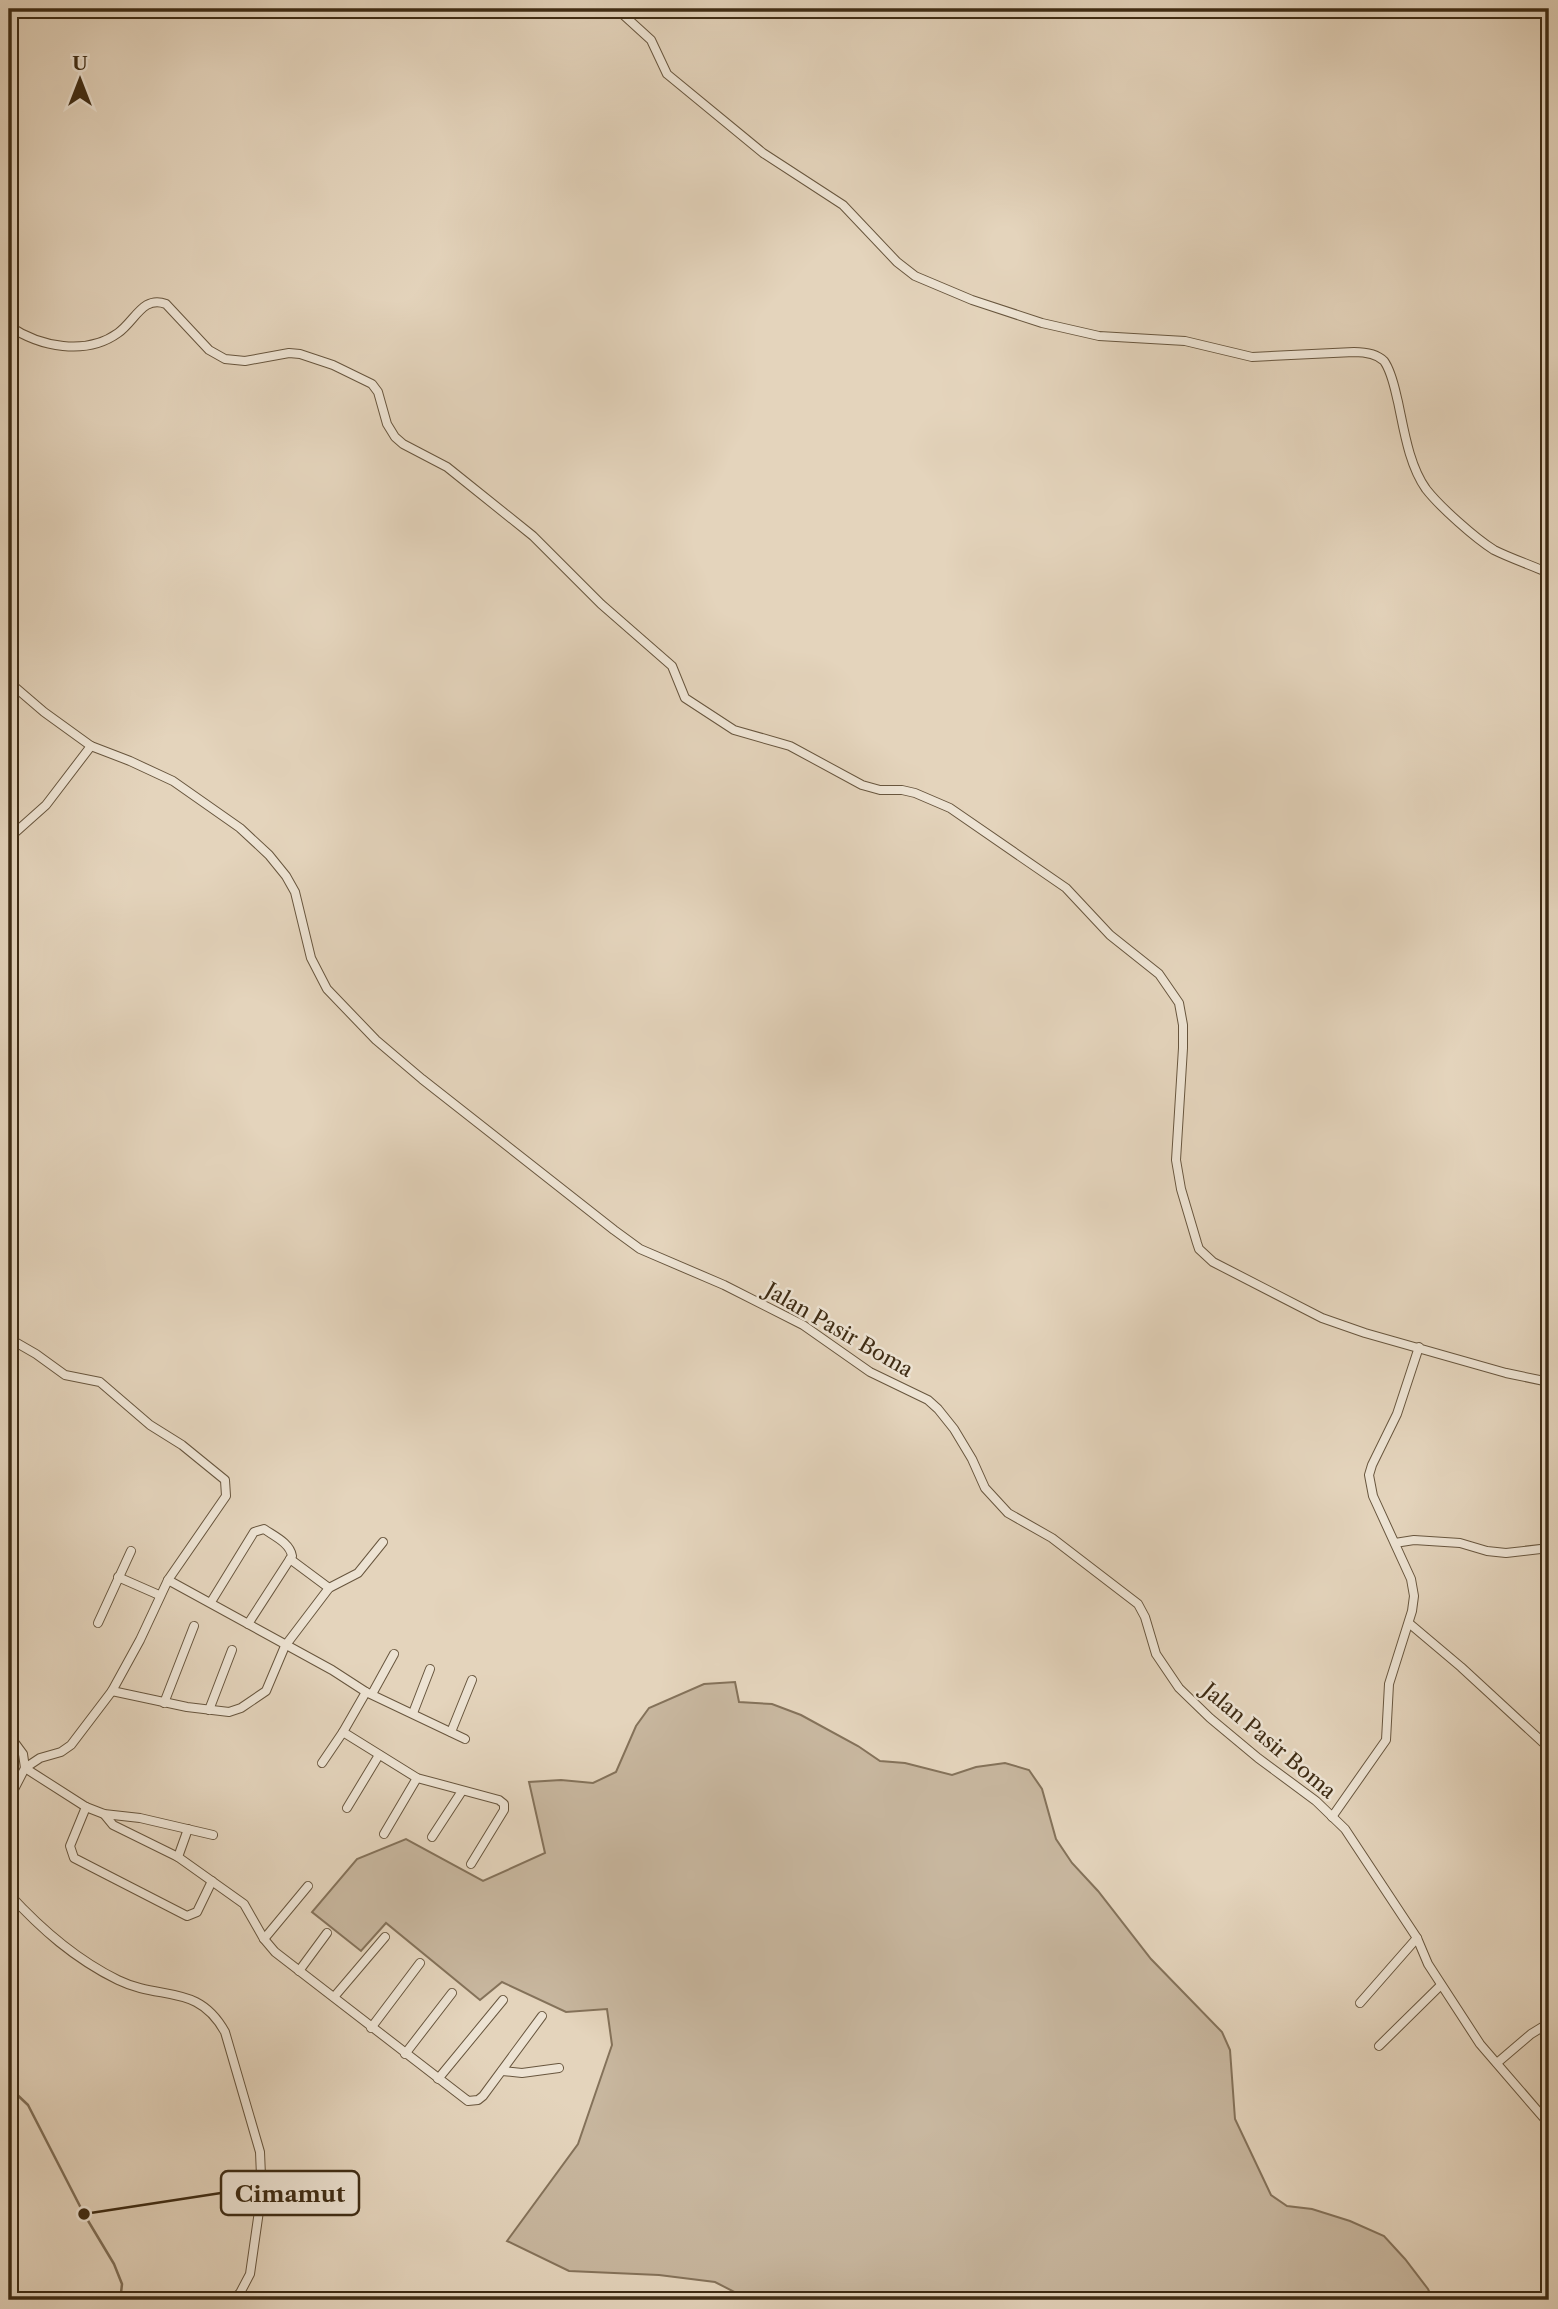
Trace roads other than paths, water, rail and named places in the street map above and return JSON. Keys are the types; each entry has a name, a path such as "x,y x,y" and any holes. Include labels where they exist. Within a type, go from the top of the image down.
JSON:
{"street":[{"path":"617,9 651,40 667,74 762,153 843,205 897,262 915,276 972,300 1042,323 1099,336 1185,341 1252,357 1363,352 1383,360 1417,472 1424,486 1435,500 1494,550 1544,570 1549,576"},
{"path":"9,326 50,344 84,346 117,334 149,302 159,301 166,304 209,350 226,359 245,361 289,353 300,354 334,365 372,384 378,392 387,424 395,437 446,467 533,536 601,604 672,666 685,698 734,730 798,749 862,785 880,790 915,793 950,808 1066,888 1110,935 1159,974 1179,1003 1183,1025 1176,1160 1181,1189 1199,1249 1224,1270 1322,1318 1506,1373 1549,1382"},
{"name":"Jalan Pasir Boma","path":"9,682 44,712 91,746 173,781 240,828 269,855 295,892 311,958 327,989 376,1040 404,1064 614,1230 640,1249 724,1285 803,1325 870,1372 928,1400 954,1429 985,1488 1008,1513 1052,1538 1138,1604 1145,1617 1156,1654 1179,1688 1210,1718 1316,1801 1345,1829 1417,1938 1428,1964 1480,2044 1549,2124"},
{"path":"9,838 46,805 91,746"},
{"path":"9,1328 9,1412"},
{"path":"9,1799 25,1768 40,1758 61,1752 71,1745 111,1691 140,1640 159,1595 226,1496 226,1480 182,1445 150,1425 100,1382 65,1375 10,1339"},
{"path":"1332,1817 1386,1740 1390,1684 1410,1624 1413,1588 1373,1496 1369,1475 1396,1414 1419,1347"},
{"path":"211,1602 254,1532 264,1529 292,1552 248,1623"},
{"path":"1395,1543 1414,1539 1460,1543 1506,1553 1549,1548"},
{"path":"111,1691 164,1703 235,1711 264,1694 285,1646 329,1588 358,1573 383,1542"},
{"path":"98,1623 131,1551"},
{"path":"290,1559 329,1588"},
{"path":"118,1577 159,1595"},
{"path":"168,1580 369,1693 465,1740"},
{"path":"1410,1624 1549,1748"},
{"path":"164,1703 194,1626"},
{"path":"209,1710 232,1650"},
{"path":"322,1763 394,1654"},
{"path":"413,1713 430,1669"},
{"path":"451,1732 472,1681"},
{"path":"343,1732 417,1779 499,1800 504,1804 504,1810 471,1864"},
{"path":"9,1735 23,1754 25,1768 86,1807 104,1814 140,1818 213,1835"},
{"path":"347,1808 379,1755"},
{"path":"384,1834 417,1779"},
{"path":"432,1837 462,1791"},
{"path":"86,1807 69,1846 74,1858 187,1916 197,1912 212,1881"},
{"path":"104,1814 113,1825 178,1857 244,1904 264,1939 275,1952 468,2101 483,2096 542,2016"},
{"path":"178,1857 188,1829"},
{"path":"264,1939 308,1886"},
{"path":"9,1894 52,1938 89,1964 121,1981 146,1990 188,1997 199,2002 209,2009 221,2024 250,2112 261,2164 260,2204 252,2262 245,2285 232,2300"},
{"path":"299,1971 327,1933"},
{"path":"334,1997 385,1937"},
{"path":"1360,2003 1417,1938"},
{"path":"371,2028 420,1963"},
{"path":"1379,2046 1441,1985"},
{"path":"405,2054 452,1993"},
{"path":"438,2079 503,2000"},
{"path":"1497,2063 1531,2034 1549,2023"},
{"path":"502,2071 522,2073 559,2068"}],"waterway":[{"path":"9,2087 28,2105 84,2214 114,2264 122,2284 118,2300"}],"place":[{"name":"Cimamut","path":"84,2214"}]}
